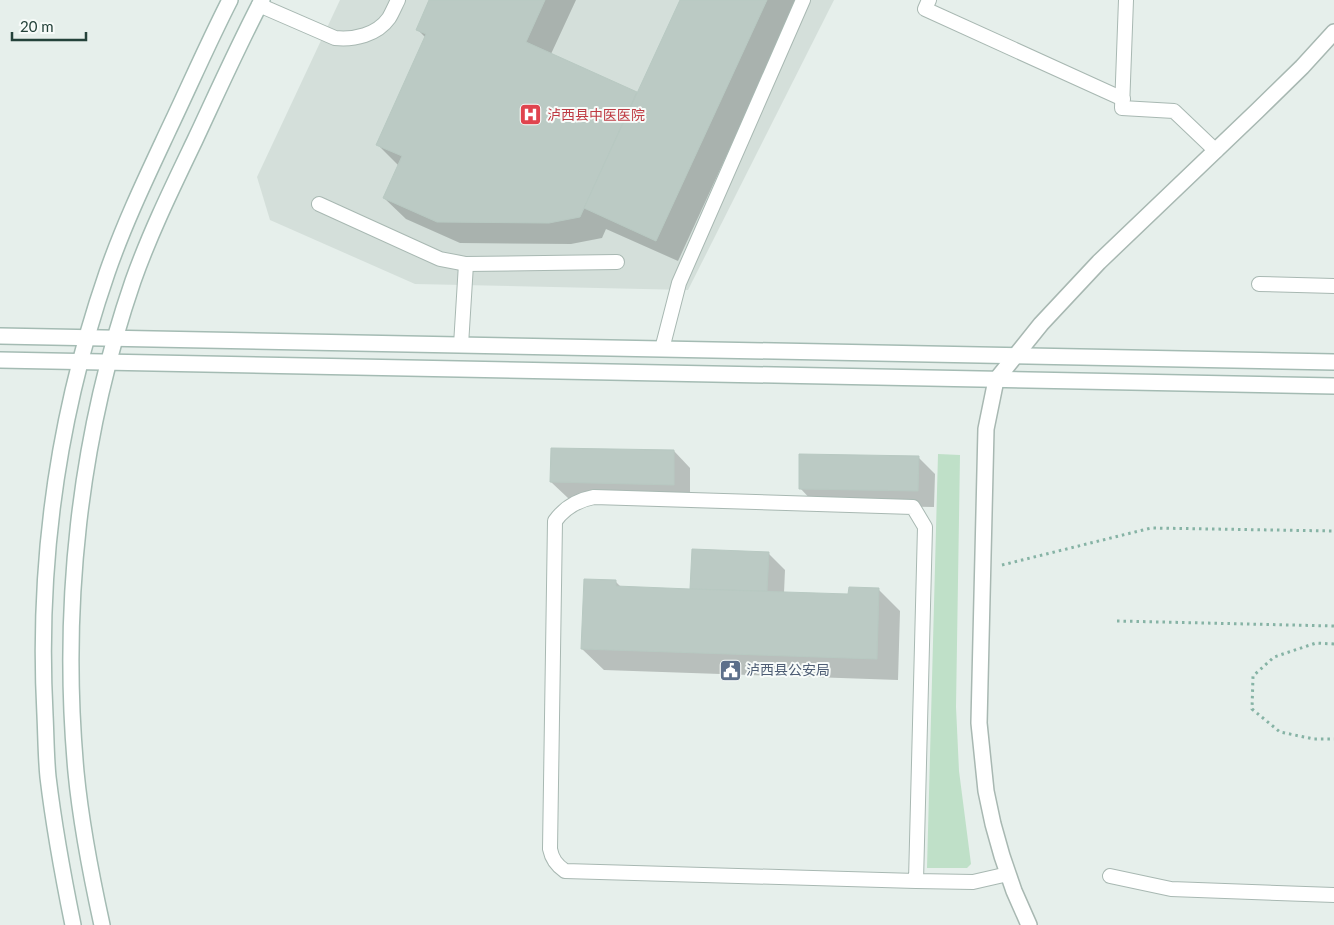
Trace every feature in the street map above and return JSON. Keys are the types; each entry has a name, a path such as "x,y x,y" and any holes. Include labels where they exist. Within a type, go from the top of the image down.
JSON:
{"main road":[{"path":"73,925 62,871 48,776 43,675 43,622 46,570 52,509 61,449 80,362 107,273 129,215 230,0"},
{"path":"102,925 89,866 76,773 71,675 73,572 88,454 115,338 133,281 155,226 260,2"},
{"path":"1029,925 1008,874 993,824 986,790 979,723 986,429 996,380 1042,324 1099,262 1295,74 1334,32"},
{"path":"0,336 1334,362"},
{"path":"0,360 1334,386"}],"lane":[{"path":"260,2 335,38 345,39 365,36 382,25 389,18 398,0"},
{"path":"662,349 679,283 803,0"},
{"path":"929,0 925,8 1122,99"},
{"path":"1126,0 1122,108 1174,111 1216,151"},
{"path":"319,204 440,259 466,264 617,262"},
{"path":"461,345 466,264"},
{"path":"1259,284 1334,286"},
{"path":"916,881 925,527 912,507 594,497 575,503 560,514 555,521 550,849 558,866 565,871 916,881 973,882 1008,874"},
{"path":"1110,876 1171,889 1334,895"}],"path":[{"path":"983,570 1151,528 1334,531"},
{"path":"1117,621 1334,626"},
{"path":"1334,644 1316,644 1274,656 1253,676 1252,709 1280,732 1314,738 1334,739"}],"shaded area":[{"name":"泸西县中医医院","path":"340,0 834,0 688,290 415,284 270,220 257,177"}],"green space":[{"path":"938,454 960,455 956,707 959,771 971,864 967,868 927,868"}],"building":[{"path":"429,0 545,0 526,42 637,92 580,217 549,223 437,222 383,198 402,156 376,145 426,34 416,30"},
{"path":"680,0 767,0 656,241 584,208"},
{"path":"551,448 674,450 674,485 550,482"},
{"path":"799,454 919,456 918,491 799,489"},
{"path":"692,549 769,552 767,591 690,589"},
{"path":"584,579 616,580 616,586 848,594 849,587 879,588 877,659 581,649"}],"place":[{"name":"泸西县中医医院","path":"531,115"},
{"name":"泸西县公安局","path":"730,670"}]}
